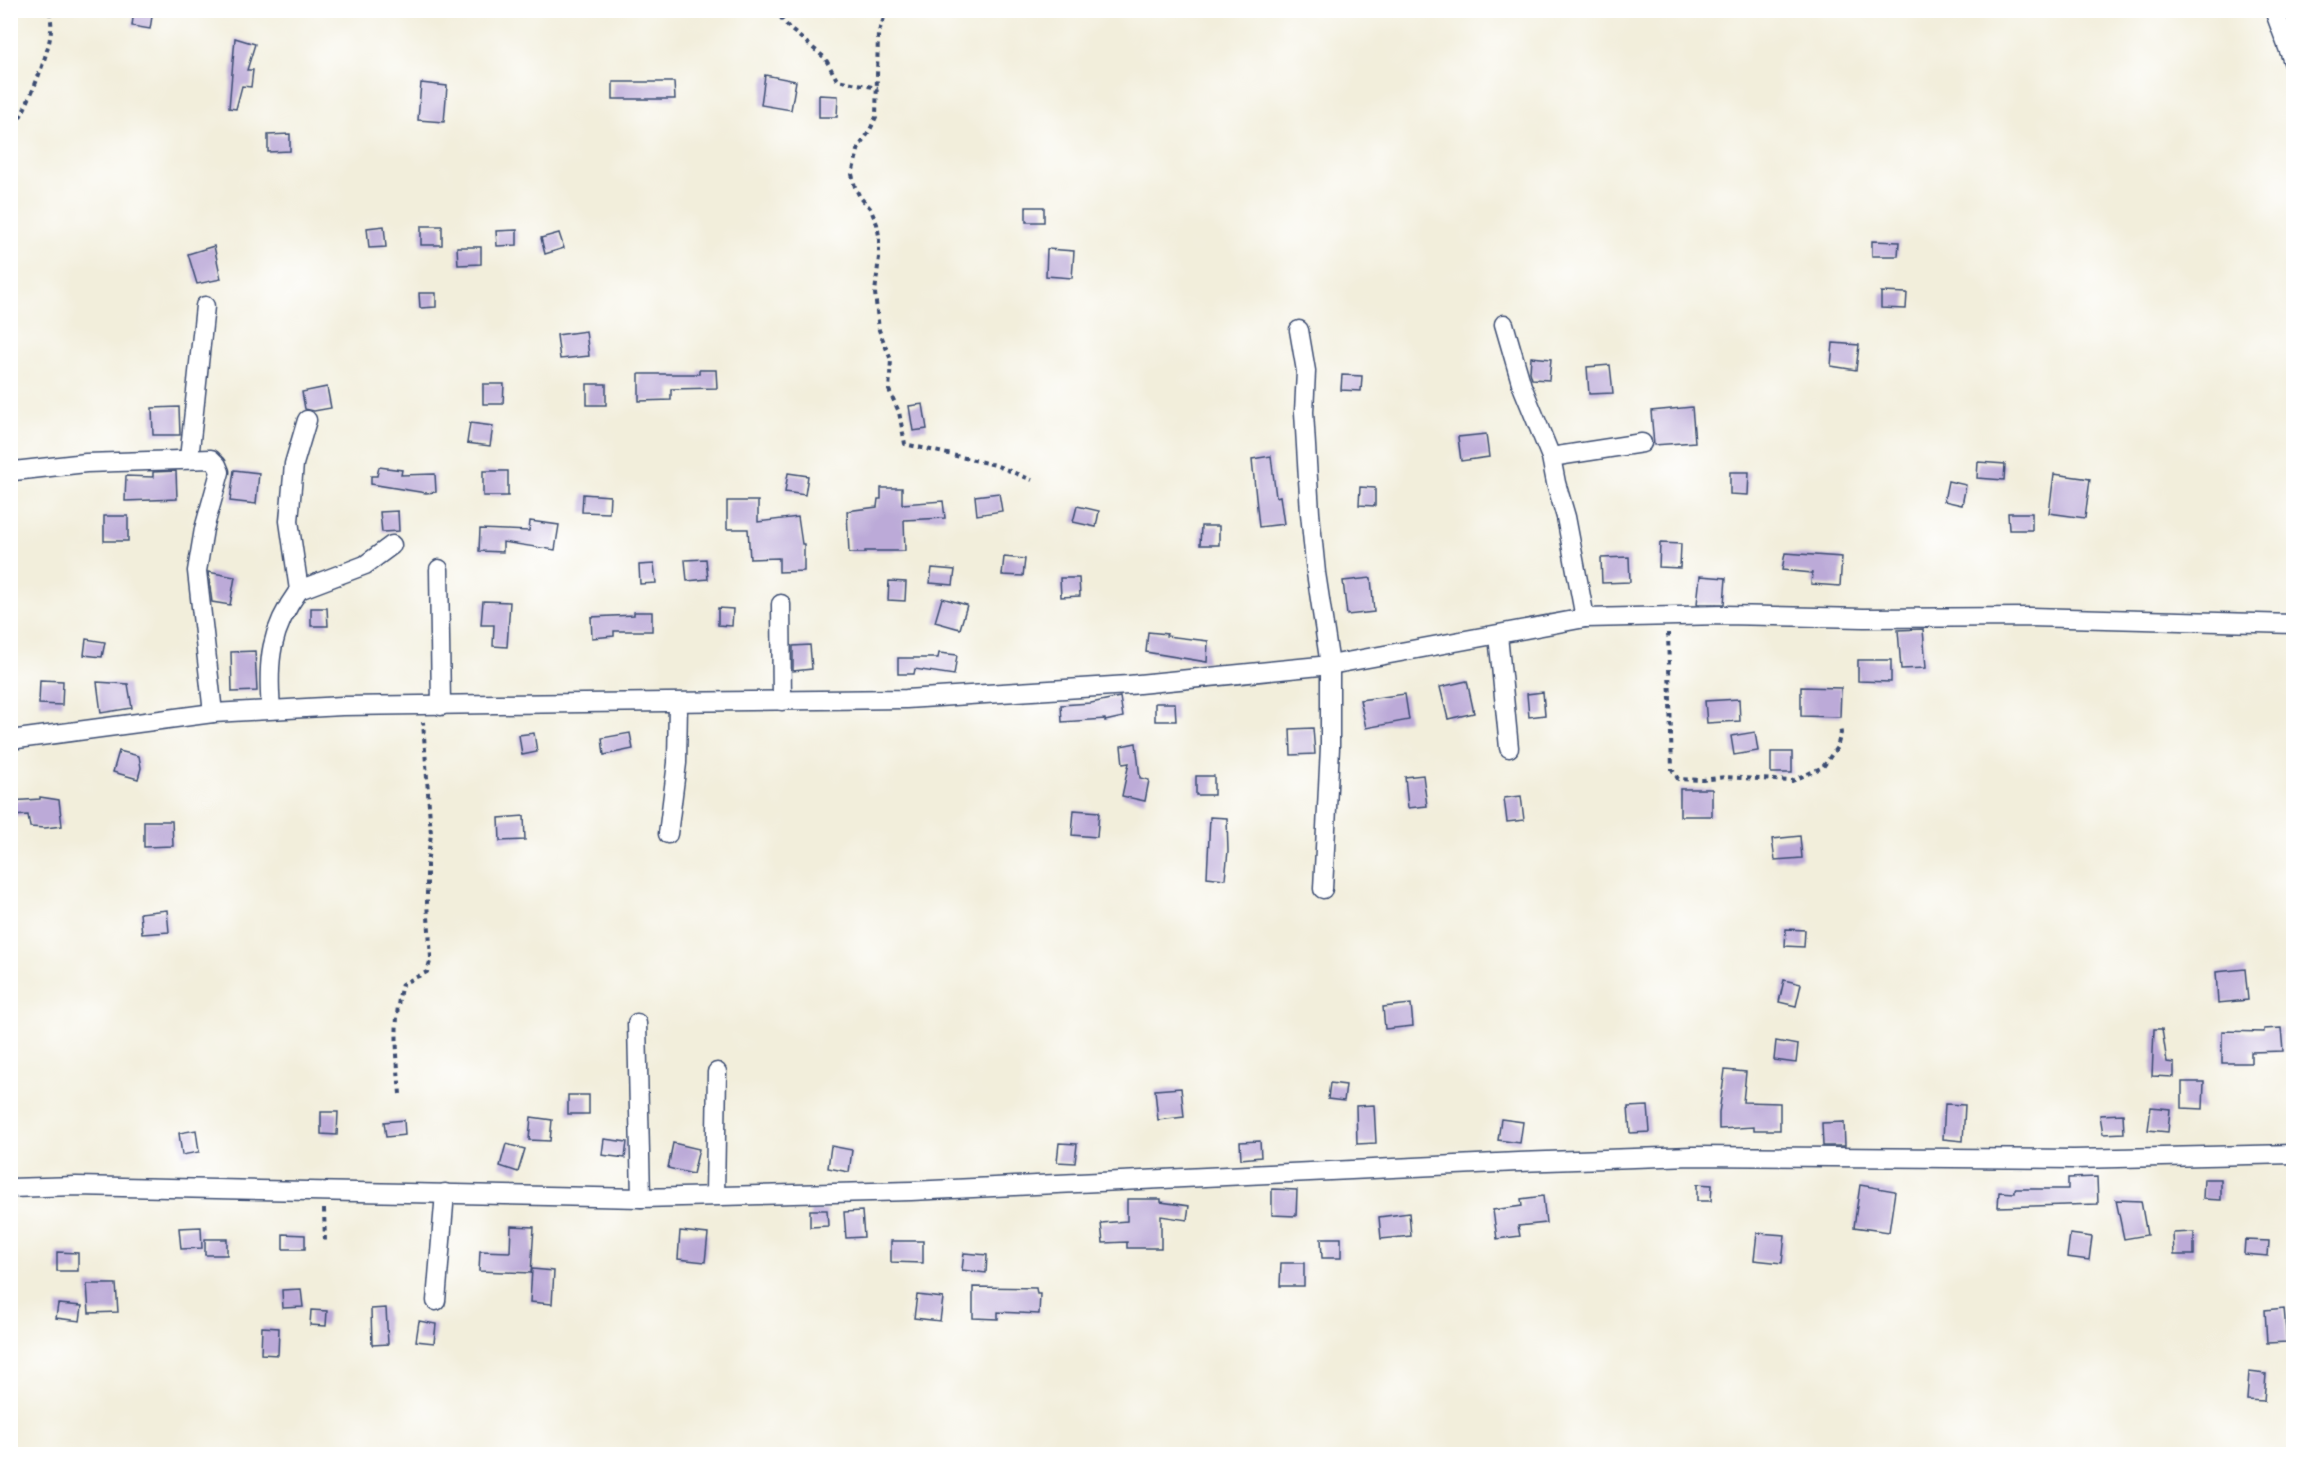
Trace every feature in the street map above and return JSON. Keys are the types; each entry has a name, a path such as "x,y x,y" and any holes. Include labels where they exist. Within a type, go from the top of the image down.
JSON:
{"street":[{"path":"2274,10 2294,64"},
{"path":"189,459 205,306"},
{"path":"1504,324 1522,386 1551,457 1566,516 1585,618"},
{"path":"1299,330 1306,371 1304,412 1312,533 1330,665 1329,770 1323,888"},
{"path":"299,590 289,521 294,464 307,420"},
{"path":"1551,457 1642,443"},
{"path":"14,471 86,463 189,459 211,459 217,465 220,472 204,529 197,571 213,713"},
{"path":"271,709 268,676 276,630 285,609 299,590 365,565 392,545"},
{"path":"439,569 441,706"},
{"path":"781,604 782,701"},
{"path":"10,740 213,713 271,709 906,699 1029,692 1239,675 1330,665 1585,618 1724,615 1864,618 2030,617 2294,624"},
{"path":"1498,635 1509,748"},
{"path":"668,834 677,764 678,703"},
{"path":"637,1023 641,1198"},
{"path":"715,1194 717,1072"},
{"path":"10,1188 76,1186 641,1198 715,1194 911,1191 1692,1156 2074,1160 2294,1154"},
{"path":"436,1301 445,1193"}],"path":[{"path":"10,134 16,127 44,56 51,30 50,10"},
{"path":"775,10 789,28 825,58 837,80 878,88"},
{"path":"887,10 878,34 876,117 870,132 859,147 852,174 855,187 870,208 877,224 879,257 874,293 879,330 891,360 889,390 899,412 905,444 995,465 1032,480"},
{"path":"1665,617 1668,634 1672,769 1678,779 1703,780 1725,777 1792,781 1823,767 1837,747 1840,727"},
{"path":"400,1094 397,1054 398,1001 402,984 427,972 431,958 427,903 431,834 421,706"},
{"path":"324,1191 325,1242"}],"building":[{"path":"134,10 153,10 150,29 132,26"},
{"path":"235,38 255,44 247,70 253,70 251,87 242,86 236,109 229,108"},
{"path":"765,75 796,81 791,110 761,105"},
{"path":"613,82 674,82 675,99 613,99"},
{"path":"421,83 447,86 444,122 418,120"},
{"path":"819,95 838,96 837,117 819,117"},
{"path":"290,134 290,151 268,152 268,135"},
{"path":"1026,207 1044,207 1044,222 1026,222"},
{"path":"384,226 386,247 369,248 367,228"},
{"path":"421,226 442,226 442,245 421,245"},
{"path":"517,230 517,245 497,246 496,231"},
{"path":"559,233 564,248 545,254 541,238"},
{"path":"1872,241 1899,242 1898,256 1872,256"},
{"path":"214,246 221,279 197,284 188,254"},
{"path":"457,247 481,247 481,264 458,265"},
{"path":"1047,249 1074,251 1072,278 1046,276"},
{"path":"1881,292 1907,293 1906,309 1881,308"},
{"path":"419,293 436,293 436,307 420,308"},
{"path":"586,331 589,356 560,359 557,335"},
{"path":"1833,343 1859,345 1856,370 1831,366"},
{"path":"1531,357 1551,359 1549,380 1532,379"},
{"path":"1610,365 1613,393 1589,394 1587,367"},
{"path":"699,370 716,370 717,388 671,389 671,400 639,401 639,374 699,374"},
{"path":"1342,375 1362,376 1361,391 1341,390"},
{"path":"483,384 504,384 503,404 483,404"},
{"path":"587,384 606,384 606,405 587,405"},
{"path":"327,387 331,408 314,411 305,409 302,392"},
{"path":"923,404 927,429 913,431 909,406"},
{"path":"179,407 180,435 153,435 152,408"},
{"path":"1692,407 1695,442 1654,445 1651,411"},
{"path":"470,423 493,426 490,446 467,443"},
{"path":"1486,434 1489,457 1461,461 1458,437"},
{"path":"1271,456 1276,497 1280,496 1284,524 1259,527 1252,459"},
{"path":"1978,462 2005,464 2004,480 1977,478"},
{"path":"379,467 402,470 401,475 435,474 436,492 426,493 371,484 371,476 377,476"},
{"path":"234,470 259,473 256,504 230,501"},
{"path":"176,471 177,499 125,501 126,476 153,477 153,472"},
{"path":"483,471 508,471 508,496 483,496"},
{"path":"1730,472 1749,472 1748,495 1730,494"},
{"path":"788,473 808,476 805,495 785,492"},
{"path":"2054,474 2090,479 2085,518 2049,513"},
{"path":"1948,481 1966,485 1962,505 1944,501"},
{"path":"1360,487 1375,488 1375,506 1359,505"},
{"path":"881,488 902,488 902,504 943,501 945,518 904,520 905,551 849,553 847,511 877,507 878,499 881,499"},
{"path":"999,493 1002,511 977,515 975,496"},
{"path":"583,494 610,496 609,513 582,512"},
{"path":"727,501 758,501 758,522 798,517 802,544 804,544 804,571 779,572 779,558 750,559 748,529 727,529"},
{"path":"1077,506 1099,511 1096,527 1073,522"},
{"path":"398,511 399,531 382,532 380,512"},
{"path":"2008,513 2032,513 2032,530 2009,530"},
{"path":"104,516 128,516 128,541 104,541"},
{"path":"530,521 559,525 555,550 503,542 503,552 479,551 480,529 529,531"},
{"path":"1201,526 1219,526 1219,545 1200,545"},
{"path":"1660,543 1681,544 1680,568 1659,567"},
{"path":"1785,553 1842,557 1840,586 1811,584 1812,573 1782,570"},
{"path":"1004,557 1025,559 1023,576 1002,575"},
{"path":"1629,557 1630,582 1602,583 1601,558"},
{"path":"706,559 708,579 687,581 685,560"},
{"path":"654,564 656,583 640,584 639,565"},
{"path":"932,568 955,570 953,585 930,583"},
{"path":"208,572 235,577 230,605 212,602"},
{"path":"1700,576 1726,578 1724,604 1697,604"},
{"path":"1060,578 1079,578 1080,596 1061,597"},
{"path":"1371,578 1374,612 1347,615 1343,581"},
{"path":"889,581 906,582 905,601 888,600"},
{"path":"942,598 967,605 960,629 935,622"},
{"path":"483,601 510,602 507,647 493,646 494,625 481,625"},
{"path":"311,608 327,608 328,626 311,626"},
{"path":"718,608 733,609 732,626 718,625"},
{"path":"634,612 652,612 652,631 614,631 614,636 592,638 591,617 634,615"},
{"path":"1923,629 1926,668 1901,669 1898,630"},
{"path":"1148,632 1208,641 1207,662 1146,652"},
{"path":"86,639 105,642 102,657 84,655"},
{"path":"810,645 812,669 793,671 793,646"},
{"path":"255,651 257,691 232,692 231,652"},
{"path":"939,653 957,655 954,675 915,669 914,674 898,674 898,658 938,658"},
{"path":"1858,660 1891,660 1891,682 1858,681"},
{"path":"40,680 63,681 62,705 39,704"},
{"path":"1467,681 1474,713 1448,719 1440,687"},
{"path":"97,682 128,684 132,708 101,713"},
{"path":"1801,687 1841,688 1840,717 1801,716"},
{"path":"1543,692 1545,715 1529,717 1527,694"},
{"path":"1405,694 1409,720 1366,728 1360,700"},
{"path":"1120,697 1123,717 1105,721 1105,719 1062,722 1061,705 1091,703"},
{"path":"1739,699 1740,721 1707,723 1705,701"},
{"path":"1155,703 1175,703 1176,721 1155,721"},
{"path":"1313,728 1315,754 1291,755 1290,729"},
{"path":"1755,732 1758,751 1734,755 1731,736"},
{"path":"534,733 537,752 522,755 519,735"},
{"path":"630,733 633,749 604,755 602,738"},
{"path":"1136,743 1140,778 1149,780 1145,801 1122,796 1129,763 1123,764 1121,746"},
{"path":"119,751 139,756 141,768 138,779 113,772"},
{"path":"1771,752 1792,752 1792,773 1771,773"},
{"path":"1423,775 1427,806 1408,808 1405,777"},
{"path":"1196,776 1214,776 1214,795 1196,795"},
{"path":"1680,789 1712,789 1712,816 1680,816"},
{"path":"1521,796 1524,820 1507,822 1504,798"},
{"path":"40,797 59,800 62,826 30,827 28,815 10,816 10,801 40,799"},
{"path":"1074,810 1099,812 1097,837 1072,835"},
{"path":"524,816 525,840 500,841 499,818"},
{"path":"1210,817 1227,818 1228,851 1225,879 1207,877"},
{"path":"144,821 172,821 173,846 144,847"},
{"path":"1800,836 1802,858 1775,860 1772,839"},
{"path":"167,910 169,932 142,934 140,913"},
{"path":"1786,929 1805,930 1804,947 1785,946"},
{"path":"2245,969 2248,1000 2218,1003 2216,972"},
{"path":"1784,980 1801,984 1796,1006 1779,1002"},
{"path":"1411,1004 1413,1026 1385,1029 1383,1007"},
{"path":"2281,1028 2283,1051 2251,1052 2251,1063 2222,1063 2222,1031 2264,1032 2264,1029"},
{"path":"2154,1029 2162,1029 2167,1062 2174,1063 2174,1077 2152,1076"},
{"path":"1776,1041 1798,1045 1796,1063 1774,1060"},
{"path":"1725,1070 1746,1072 1743,1102 1780,1103 1780,1130 1754,1130 1754,1127 1719,1129"},
{"path":"2182,1082 2204,1082 2203,1109 2182,1108"},
{"path":"1330,1083 1346,1085 1344,1101 1328,1099"},
{"path":"1181,1088 1184,1117 1158,1120 1155,1090"},
{"path":"568,1095 589,1095 589,1114 568,1114"},
{"path":"1945,1104 1965,1105 1963,1141 1943,1139"},
{"path":"1374,1105 1376,1143 1357,1144 1356,1106"},
{"path":"1648,1106 1650,1132 1630,1133 1628,1107"},
{"path":"2151,1107 2170,1109 2168,1132 2148,1130"},
{"path":"321,1112 338,1112 337,1135 321,1134"},
{"path":"2123,1114 2124,1133 2103,1134 2100,1115"},
{"path":"531,1117 552,1120 550,1141 529,1140"},
{"path":"1501,1119 1523,1122 1520,1143 1498,1140"},
{"path":"404,1120 405,1135 386,1137 384,1122"},
{"path":"1844,1122 1845,1146 1823,1146 1822,1123"},
{"path":"196,1130 199,1152 182,1155 179,1133"},
{"path":"604,1139 627,1142 625,1158 602,1155"},
{"path":"1260,1141 1261,1157 1241,1159 1240,1142"},
{"path":"673,1143 699,1149 693,1174 668,1168"},
{"path":"1059,1143 1077,1144 1075,1163 1057,1162"},
{"path":"506,1144 525,1149 518,1172 500,1166"},
{"path":"831,1146 852,1150 849,1172 828,1168"},
{"path":"2097,1177 2098,1204 1998,1207 1999,1192 2015,1193 2015,1189 2068,1189 2068,1178"},
{"path":"2204,1179 2221,1179 2221,1200 2203,1199"},
{"path":"1697,1184 1712,1185 1711,1201 1697,1201"},
{"path":"1860,1185 1895,1191 1889,1232 1854,1227"},
{"path":"1272,1189 1297,1190 1296,1216 1272,1215"},
{"path":"1543,1196 1546,1223 1518,1226 1520,1236 1497,1239 1493,1210 1522,1206 1521,1199"},
{"path":"1127,1199 1161,1199 1161,1202 1189,1206 1187,1220 1161,1216 1161,1248 1127,1248 1127,1242 1103,1243 1101,1223 1127,1221"},
{"path":"2116,1200 2141,1201 2147,1235 2124,1239"},
{"path":"810,1210 827,1210 828,1226 810,1227"},
{"path":"862,1211 864,1237 846,1238 844,1212"},
{"path":"1409,1213 1411,1236 1381,1239 1379,1217"},
{"path":"511,1226 534,1227 531,1273 479,1271 480,1251 510,1252"},
{"path":"201,1227 202,1248 181,1249 179,1228"},
{"path":"680,1231 708,1234 705,1262 678,1259"},
{"path":"2194,1232 2194,1255 2174,1255 2173,1233"},
{"path":"1757,1233 1785,1235 1782,1263 1754,1260"},
{"path":"283,1234 305,1235 305,1249 283,1249"},
{"path":"2070,1234 2092,1237 2089,1260 2067,1257"},
{"path":"1321,1238 1341,1238 1341,1258 1322,1258"},
{"path":"205,1239 227,1239 227,1255 205,1255"},
{"path":"2245,1240 2269,1241 2268,1256 2244,1254"},
{"path":"891,1241 923,1241 923,1263 891,1262"},
{"path":"57,1252 78,1253 78,1271 57,1271"},
{"path":"964,1253 987,1255 986,1273 962,1270"},
{"path":"1281,1263 1304,1263 1304,1286 1280,1286"},
{"path":"532,1269 554,1271 552,1304 530,1302"},
{"path":"87,1284 116,1284 118,1312 89,1313"},
{"path":"973,1287 1036,1288 1037,1294 1040,1294 1039,1314 998,1312 998,1319 973,1318"},
{"path":"301,1289 303,1307 283,1308 282,1290"},
{"path":"917,1295 943,1298 940,1321 914,1318"},
{"path":"58,1304 82,1306 80,1321 56,1318"},
{"path":"386,1308 388,1344 372,1345 371,1309"},
{"path":"2284,1308 2287,1342 2267,1343 2265,1310"},
{"path":"311,1310 327,1311 326,1326 310,1325"},
{"path":"419,1321 436,1324 434,1343 416,1341"},
{"path":"262,1327 279,1328 278,1355 261,1354"},
{"path":"2249,1372 2266,1374 2264,1401 2247,1400"}]}
